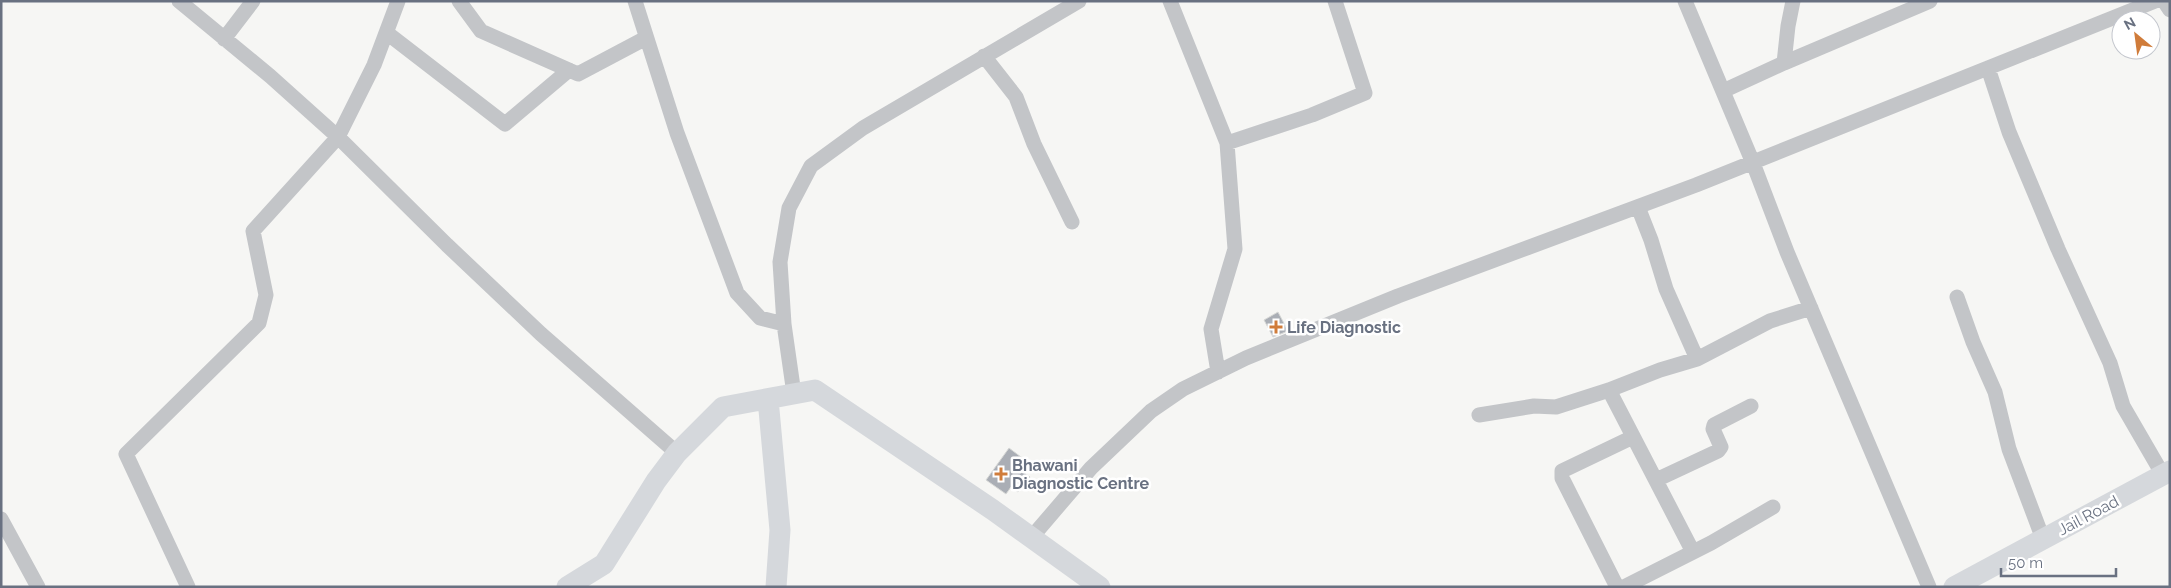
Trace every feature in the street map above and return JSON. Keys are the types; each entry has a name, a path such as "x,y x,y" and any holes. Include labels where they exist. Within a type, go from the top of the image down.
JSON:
{"main road":[{"path":"567,587 604,564 656,480 677,453 723,407 814,390 1100,587"},
{"path":"768,399 780,530 776,587"},
{"name":"Jail Road","path":"1954,587 2166,473"}],"street":[{"path":"179,1 338,136 447,245 534,327 677,453"},
{"path":"224,39 252,1"},
{"path":"188,587 126,454 259,323 266,295 252,231 338,136 374,65 398,1"},
{"path":"459,1 481,31 578,74 646,38"},
{"path":"635,1 677,133 737,293 760,318 784,324"},
{"path":"794,394 784,324 780,262 789,208 811,166 862,128 1079,1"},
{"path":"1170,1 1227,143 1235,249 1210,328 1218,372"},
{"path":"1227,143 1312,115 1365,93 1335,1"},
{"path":"1685,1 1811,308 1929,587"},
{"path":"1784,63 1793,1"},
{"path":"1723,91 1930,1"},
{"path":"1031,538 1091,468 1151,410 1183,389 1246,358 1398,296 1753,163 2155,1"},
{"path":"2164,1 2170,10"},
{"path":"387,33 505,124 570,70"},
{"path":"984,56 1016,97 1034,144 1072,222"},
{"path":"1988,68 2010,132 2058,250 2110,363 2123,406 2166,473"},
{"path":"1638,207 1651,240 1666,289 1697,359"},
{"path":"1957,297 1972,342 1995,392 2009,449 2043,539"},
{"path":"1479,415 1534,406 1556,407 1609,390 1660,370 1697,359 1770,321 1811,308"},
{"path":"1609,390 1693,552"},
{"path":"1656,480 1718,451 1721,447 1712,429 1714,425 1751,406"},
{"path":"1616,587 1562,478 1562,471 1634,437"},
{"path":"1624,587 1693,552 1773,507"},
{"path":"1,518 38,587"}],"building":[{"path":"1278,312 1288,331 1273,337 1264,320"},
{"path":"1009,448 1025,460 1019,469 1030,477 1018,492 1011,487 1006,494 986,480"}],"place":[{"name":"Life Diagnostic","path":"1276,327"},
{"name":"Bhawani Diagnostic Centre","path":"1001,474"}]}
